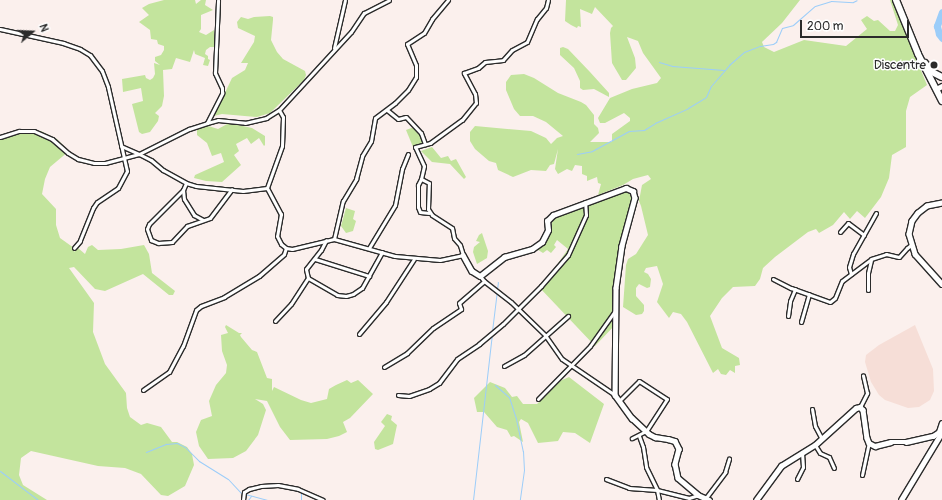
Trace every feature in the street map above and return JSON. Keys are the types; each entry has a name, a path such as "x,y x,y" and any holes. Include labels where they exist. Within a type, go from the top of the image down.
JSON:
{"highway":[{"path":"896,0 909,33 940,91"},
{"path":"909,33 940,91 942,101"},
{"path":"924,62 932,72 942,77"}],"street":[{"path":"207,123 222,93 222,88 215,73 218,0"},
{"path":"334,50 345,0"},
{"path":"0,137 19,131 34,131 52,139 68,153 78,159 94,163 105,163 139,154 189,129 218,120 245,123 256,122 279,110 351,32 364,13 389,0"},
{"path":"334,239 344,201 356,179 362,156 371,141 374,120 408,90 417,74 416,66 407,44 424,33 432,19 448,0"},
{"path":"548,0 546,8 537,19 527,42 512,50 505,59 497,62 485,62 479,67 464,73 475,94 475,104 457,125 425,144 415,147 424,166 418,185 418,207 420,212 430,213 452,228 454,238 460,245 463,255 472,271 480,276 517,308 545,335 562,360 614,395 632,418 646,431 655,437 675,441 678,449 675,464 678,478 698,495 707,499 725,472 729,459"},
{"path":"0,29 64,43 90,55 102,71 108,86 127,171 120,185 92,208 80,241 74,248"},
{"path":"279,110 283,117 282,146 267,188 281,214 277,236 278,240 286,248 292,249 334,239 395,256 414,259 440,260 463,255"},
{"path":"387,110 398,119 406,117 421,133 425,144"},
{"path":"121,146 139,154 186,183 205,187 250,191 267,188"},
{"path":"369,248 395,205 402,169 408,154"},
{"path":"421,179 429,183 428,209 430,213"},
{"path":"186,183 183,190 149,224 147,229 148,236 151,240 158,243 172,242 188,226 210,218 214,215 232,189"},
{"path":"480,276 504,257 532,249 542,242 548,230 547,221 551,216 585,202 626,188 633,190 633,208 620,258 615,311 614,395"},
{"path":"183,190 184,199 192,211 203,220"},
{"path":"398,396 408,396 429,389 438,383 457,359 479,344 503,324 517,308 542,286 568,255 586,215 585,202"},
{"path":"942,202 927,206 915,217 910,228 911,245 919,259 942,284"},
{"path":"851,274 850,263 876,213"},
{"path":"840,232 848,223 864,235"},
{"path":"275,321 291,304 308,278 306,269 315,259 326,240"},
{"path":"773,279 826,301 833,301 842,281 871,259 886,254 899,257 911,245"},
{"path":"143,390 169,372 183,346 196,310 201,306 224,297 259,276 284,254 286,248"},
{"path":"308,278 337,295 346,296 353,294 362,288 382,252"},
{"path":"315,259 369,276"},
{"path":"359,334 386,302 414,259"},
{"path":"868,290 868,273 871,259"},
{"path":"384,367 407,353 433,328 456,314 460,309 459,303 484,281"},
{"path":"788,316 790,301 794,289"},
{"path":"801,322 808,294"},
{"path":"538,399 590,346 615,311"},
{"path":"504,366 524,355 568,316"},
{"path":"756,500 781,466 815,445 852,410 860,407 867,393 863,375"},
{"path":"619,401 639,382 667,400 646,431 639,436 632,438"},
{"path":"860,407 863,410 865,417 869,443 862,474"},
{"path":"812,409 815,426 822,439"},
{"path":"869,443 879,446 891,442 906,442 933,436 938,432 942,423"},
{"path":"901,500 942,432"},
{"path":"639,436 644,447 646,467 657,490 659,500"},
{"path":"815,445 820,452 829,457 834,468"},
{"path":"797,479 803,467 802,452"},
{"path":"606,479 626,487 657,490 690,498 698,495"},
{"path":"244,496 261,486 278,485 298,489 323,500"}],"shaded area":[{"path":"915,325 933,369 934,391 930,400 919,407 908,408 885,400 879,395 871,382 865,362 866,355 879,345"}],"green space":[{"path":"164,0 195,0 196,4 201,0 206,0 205,5 213,10 201,15 201,29 199,32 206,35 214,30 215,47 210,47 206,50 205,54 210,60 208,66 203,65 205,58 195,54 194,50 190,62 176,58 172,69 163,70 164,96 162,106 155,113 159,116 158,121 150,132 142,134 139,132 132,104 143,101 141,88 123,92 122,79 145,75 146,78 150,80 155,74 154,63 160,65 155,61 155,57 161,55 164,50 164,46 158,44 157,40 151,39 150,30 139,22 149,15 142,8 149,4"},
{"path":"566,0 800,0 782,23 762,42 764,47 774,52 804,40 846,46 867,29 861,20 867,16 874,21 878,20 890,31 895,31 898,25 890,0 892,0 927,85 910,97 906,111 906,147 892,155 889,178 881,197 865,218 857,211 850,219 844,212 833,225 819,233 816,229 808,232 763,268 760,279 755,286 733,287 722,298 710,316 722,348 739,358 740,365 735,366 735,373 730,370 726,375 721,374 718,369 713,373 687,322 681,314 673,312 669,318 657,302 663,284 657,266 646,268 644,272 648,274 651,279 650,287 647,288 639,284 636,288 636,296 644,305 644,311 642,314 636,315 623,307 626,265 628,259 636,254 648,235 639,201 642,185 651,179 648,175 633,179 623,185 598,195 601,184 598,183 597,177 587,181 587,176 582,174 582,166 575,165 572,171 567,169 558,174 555,169 558,149 554,164 550,165 546,171 531,170 513,177 498,170 496,163 489,161 475,149 470,141 470,132 475,126 531,131 546,138 551,144 557,138 563,136 546,122 533,116 520,116 514,109 506,90 506,82 511,75 524,74 534,78 558,93 586,105 594,115 594,124 598,128 599,133 590,142 612,142 612,134 630,121 630,118 624,113 605,123 600,123 598,118 610,98 632,89 657,83 661,78 643,53 638,41 627,37 635,58 636,68 626,80 622,80 612,63 610,33 613,26 595,7 592,14 580,9 581,27 578,26 577,28 571,25 565,21"},
{"path":"270,16 273,17 271,40 277,52 283,59 305,71 306,75 304,80 270,113 257,117 222,114 214,116 232,78 245,70 248,63 241,63 254,42 255,36 238,28 237,22 241,17 248,19"},
{"path":"563,47 568,49 590,72 609,93 609,97 594,89 583,90 580,88 580,81 574,68 560,55 560,48"},
{"path":"229,123 252,128 265,136 265,145 264,146 259,138 251,144 247,138 236,144 239,151 234,155 241,165 222,182 206,181 194,178 195,175 224,162 221,153 212,156 207,143 197,135 197,128 205,125 218,129"},
{"path":"414,127 418,130 424,144 413,147 406,130"},
{"path":"41,131 57,139 69,151 50,167 45,179 42,194 56,209 56,225 60,238 74,248 74,252 78,248 85,254 88,247 92,245 98,250 121,249 144,245 149,254 152,273 175,291 173,295 169,295 143,274 105,291 95,289 74,267 69,268 94,303 93,332 105,364 126,393 127,408 130,417 141,425 147,423 161,427 172,442 177,442 187,447 192,454 194,465 185,486 168,496 161,495 141,474 125,468 98,466 31,451 21,458 19,475 23,485 47,500 0,500 0,139 19,132"},
{"path":"432,147 441,158 448,156 451,161 456,159 466,177 464,179 450,164 432,162 421,151"},
{"path":"625,189 631,191 633,196 619,256 615,325 595,346 539,287 550,275 568,249 557,240 554,245 556,247 551,253 547,250 543,253 535,248 548,238 554,216"},
{"path":"346,208 355,211 353,219 356,221 353,231 346,233 341,226"},
{"path":"482,233 488,251 487,258 477,264 473,252 474,247 480,242 476,241"},
{"path":"226,325 239,333 242,333 240,335 241,337 252,350 257,352 267,378 272,379 272,391 274,387 301,400 311,403 327,399 329,389 336,385 347,380 351,383 358,380 373,394 350,418 343,422 347,432 327,439 290,440 280,427 267,401 255,399 263,404 266,410 258,435 246,451 233,458 208,459 199,446 196,432 201,420 212,416 209,401 216,385 226,373 227,365 222,351 221,335 228,333 225,327"},
{"path":"569,377 604,404 590,443 575,433 563,432 558,441 538,443 528,423 521,419 519,422 523,442 514,436 511,437 507,430 497,427 484,412 477,412 474,398 490,382 505,388 512,397 517,396 523,404 537,404 560,381"},
{"path":"387,414 392,416 391,420 397,425 393,444 378,450 375,449 374,442 385,426 381,422"}],"waterway":[{"path":"577,154 592,151 629,131 644,130 655,123 688,108 706,97 711,86 729,65 744,52 760,46 773,44 776,42 782,28 793,25 815,6 831,1 853,2 857,0"},
{"path":"942,12 937,26 939,34 942,38"},
{"path":"659,62 672,66 724,70"},
{"path":"497,289 498,282"},
{"path":"492,331 497,292"},
{"path":"473,500 492,334"},
{"path":"495,385 509,397 516,419 523,451 524,470 520,500"},
{"path":"146,452 166,444 177,443 185,447 199,461 228,479 242,494"},
{"path":"0,471 38,500"},
{"path":"301,492 301,500"},
{"path":"245,494 268,500"},
{"path":"248,500 251,496"}],"place":[{"name":"Discentre","path":"934,65"}]}
